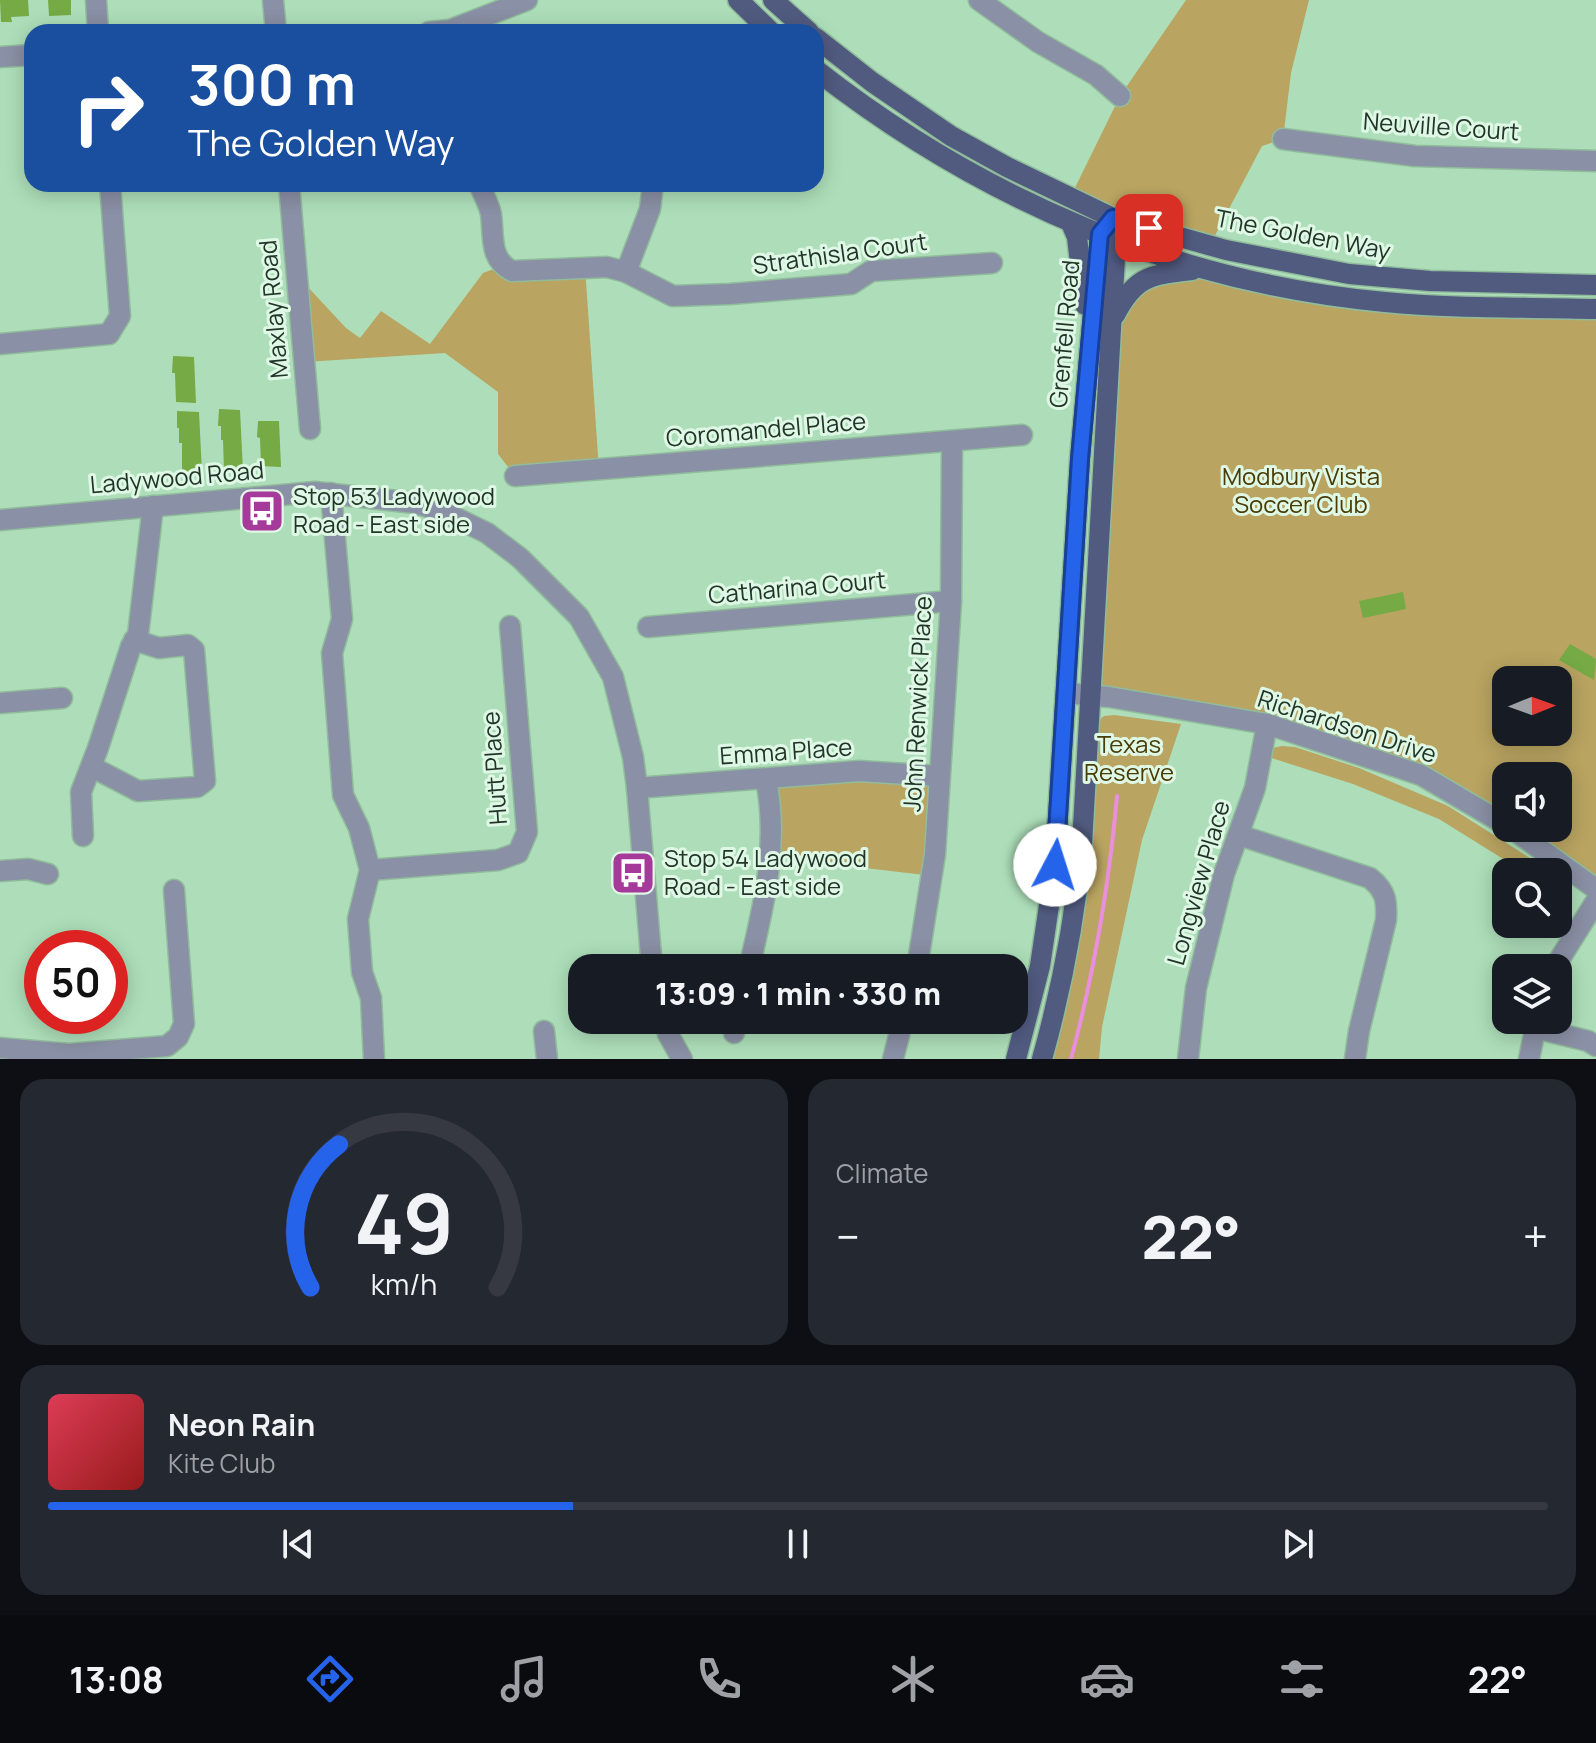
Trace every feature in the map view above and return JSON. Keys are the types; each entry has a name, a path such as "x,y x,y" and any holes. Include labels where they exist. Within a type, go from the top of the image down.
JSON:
{"main road":[{"path":"738,0 763,24"},
{"path":"773,0 800,24"},
{"name":"The Golden Way","path":"824,44 872,82 951,136 1110,231 1203,269 1283,288 1382,302 1596,309"},
{"name":"The Golden Way","path":"824,76 925,147 1007,193 1071,223 1349,274 1430,281 1596,285"},
{"path":"1071,223 1077,237 1091,349"},
{"name":"Grenfell Road","path":"1042,1059 1065,971 1077,896 1111,323 1110,231"},
{"name":"Grenfell Road","path":"1016,1059 1031,1006 1048,923 1059,817 1080,459 1091,349 1110,231"},
{"path":"1111,323 1127,293 1138,281 1165,273 1203,269"}],"street":[{"path":"96,0 98,24"},
{"path":"273,0 275,24"},
{"path":"468,24 527,0"},
{"path":"979,0 1038,42 1096,75 1120,96"},
{"path":"0,57 24,56"},
{"name":"Neuville Court","path":"1283,139 1415,156 1596,161"},
{"path":"0,344 109,334 120,316 111,192"},
{"name":"Maxlay Road","path":"290,192 310,429"},
{"name":"Strathisla Court","path":"482,192 490,210 494,251 502,266 512,271 528,272 607,267 626,272 673,296 851,284 871,271 992,263"},
{"path":"626,272 650,209 652,192"},
{"name":"Coromandel Place","path":"515,476 1022,435"},
{"name":"John Renwick Place","path":"919,954 933,876 951,601 952,441"},
{"name":"Ladywood Road","path":"0,520 315,492 415,503 444,512 487,533 520,558 579,617 613,677 633,757 651,954"},
{"path":"331,493 342,619 332,653 343,795 359,828 370,870 358,919 362,972 371,998 374,1059"},
{"path":"83,836 81,792 139,629 153,506"},
{"name":"Catharina Court","path":"648,627 951,601"},
{"name":"Hutt Place","path":"370,870 498,860 518,853 527,832 510,626"},
{"path":"92,767 138,791 197,787 205,781 194,650 188,645 159,648 134,640"},
{"name":"Richardson Drive","path":"1066,693 1267,724 1421,775 1492,817"},
{"path":"0,703 62,698"},
{"name":"Longview Place","path":"1188,1059 1196,988 1224,874 1255,788 1267,724"},
{"name":"Emma Place","path":"637,788 859,771 939,776"},
{"path":"752,954 765,904 772,857 771,806 766,780"},
{"path":"1239,835 1370,878 1381,888 1387,902 1386,920 1355,1059"},
{"name":"Richardson Drive","path":"1529,842 1596,889"},
{"path":"0,871 28,869 48,874"},
{"path":"0,1048 69,1054 167,1046 178,1037 184,1024 174,890"},
{"path":"1563,954 1596,901"},
{"path":"544,1031 547,1059"},
{"path":"668,1034 682,1059"},
{"path":"893,1059 899,1034"},
{"path":"1529,1059 1534,1034"},
{"path":"1567,1034 1596,1046"}],"green space":[{"path":"1186,0 1309,0 1291,73 1283,139 1262,146 1210,245 1070,198 1120,96"},
{"path":"502,266 585,267 599,470 515,476 498,454 498,392 445,353 305,362 305,284 346,328 360,338 381,311 430,344 483,273"},
{"name":"Modbury Vista Soccer Club","path":"1210,271 1291,289 1596,311 1596,881 1572,866 1572,858 1559,858 1533,842 1572,842 1572,762 1492,762 1492,817 1421,775 1267,724 1091,695 1111,323 1131,287"},
{"name":"Texas Reserve","path":"1104,716 1181,724 1142,840 1102,1027 1099,1059 1048,1059 1097,722"},
{"path":"1295,747 1359,768 1448,806 1492,834 1492,842 1505,842 1530,858 1502,858 1439,819 1353,784 1265,756 1273,748"},
{"path":"939,776 933,876 772,857 766,780"}],"building":[{"path":"0,0 28,0 29,16 11,17 12,22 1,22"},
{"path":"48,0 71,0 71,15 49,16"},
{"path":"173,356 194,357 196,403 176,402"},
{"path":"219,409 240,410 243,471 224,470"},
{"path":"177,411 199,412 202,473 182,472"},
{"path":"258,421 279,421 281,467 261,466"},
{"path":"1403,592 1406,609 1363,618 1359,601"},
{"path":"1570,644 1596,659 1594,680 1572,666 1559,660"}],"waterway":[{"path":"1071,1059 1100,929 1117,796"}],"place":[{"name":"Stop 53 Ladywood Road - East side","path":"262,511"},
{"name":"Stop 54 Ladywood Road - East side","path":"633,873"}],"route":[{"path":"1055,865 1080,459 1100,234 1113,218 1149,228"}]}
